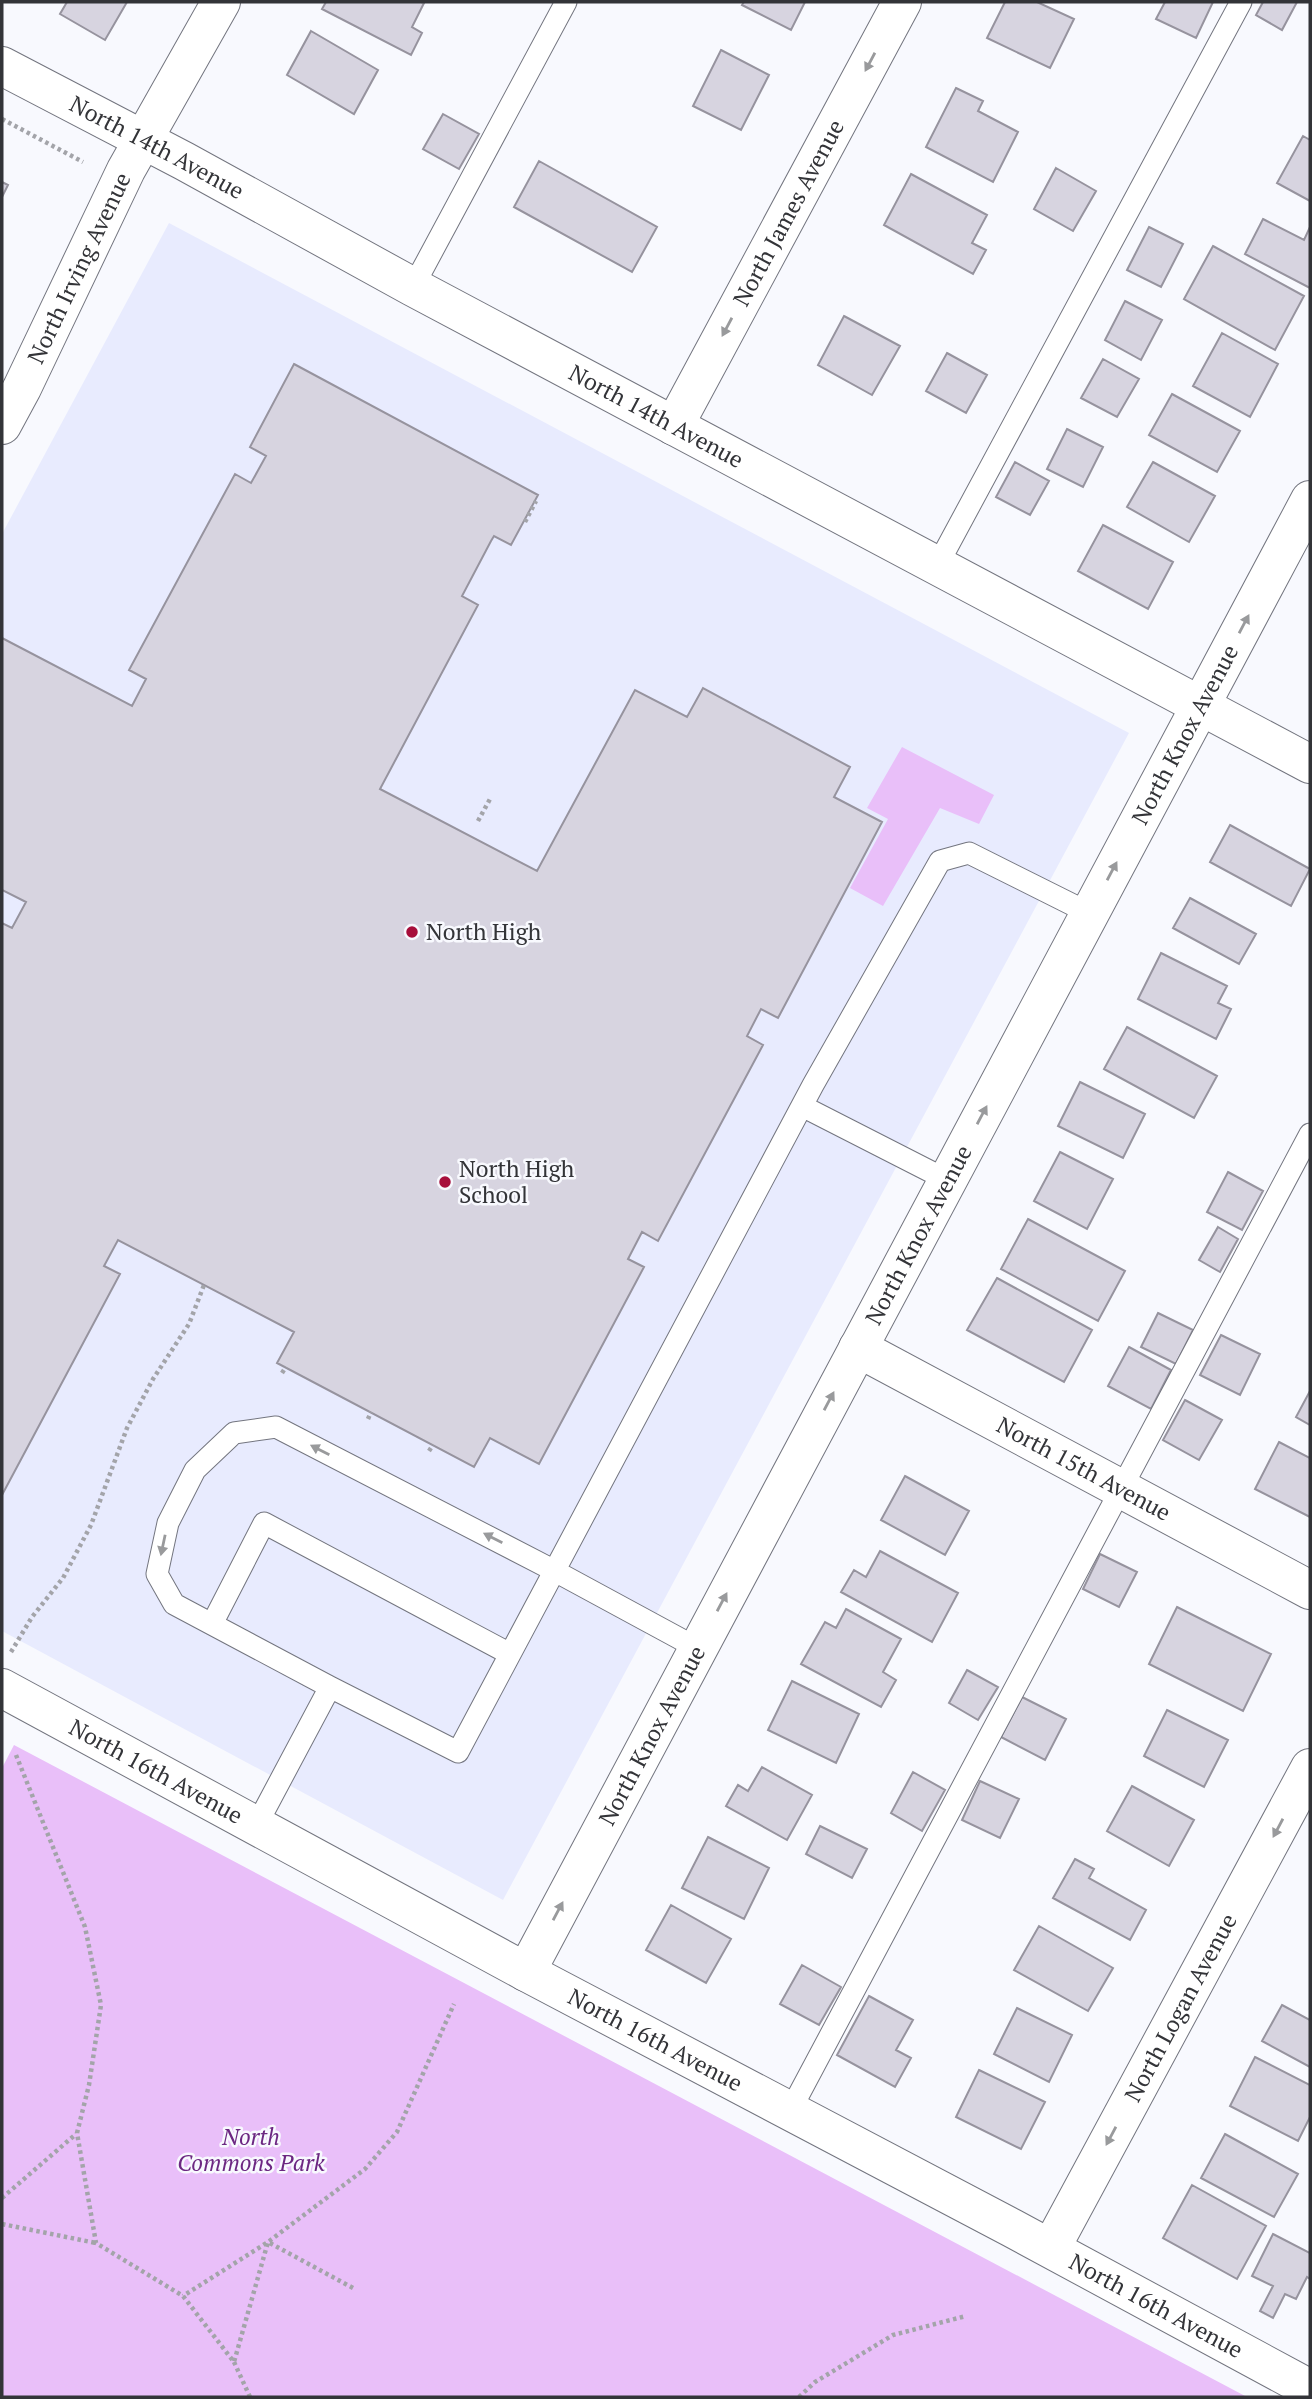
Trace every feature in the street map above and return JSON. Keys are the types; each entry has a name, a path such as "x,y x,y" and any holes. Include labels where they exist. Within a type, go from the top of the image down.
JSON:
{"street":[{"name":"North Irving Avenue","path":"2,425 142,140 222,2"},
{"name":"North James Avenue","path":"674,426 902,2"},
{"name":"North 14th Avenue","path":"2,66 184,161 413,288 1310,764"},
{"name":"North Knox Avenue","path":"526,1972 1310,500"},
{"name":"North 15th Avenue","path":"858,1348 1310,1590"},
{"name":"North 16th Avenue","path":"5,1671 256,1826 526,1972 1051,2248 1310,2389"},
{"name":"North Logan Avenue","path":"1051,2248 1310,1768"}],"lane":[{"path":"413,288 566,2"},
{"path":"937,566 1241,2"},
{"path":"697,1648 553,1570 275,1427 234,1433 195,1470 168,1523 158,1573 174,1604 458,1752 553,1570 802,1106 940,862 969,853 1089,914"},
{"path":"802,1106 947,1180"},
{"path":"790,2111 1310,1134"},
{"path":"212,1624 264,1523 510,1654"},
{"path":"256,1826 330,1687"}],"path":[{"path":"2,119 83,162"},
{"path":"525,522 536,501"},
{"path":"478,821 490,799"},
{"path":"5,1671 32,1617 63,1578 92,1525 127,1428 153,1379 189,1324 204,1285"},
{"path":"282,1373 286,1367"},
{"path":"368,1419 372,1412"},
{"path":"429,1451 433,1445"},
{"path":"16,1755 85,1927 101,2005 89,2085 77,2133 96,2243"},
{"path":"183,2296 268,2242 365,2169 397,2132 454,2004"},
{"path":"2,2198 77,2133"},
{"path":"2,2224 96,2243 183,2296 234,2362 250,2397"},
{"path":"268,2242 353,2288"},
{"path":"234,2362 268,2242"},
{"path":"799,2397 815,2382 893,2335 966,2316"}],"shaded area":[{"name":"North High School","path":"169,223 1129,733 503,1900 2,1631 2,534"}],"green space":[{"path":"902,747 994,795 979,824 940,808 883,906 850,888 888,819 867,808"},
{"name":"North Commons Park","path":"14,1745 1247,2397 2,2397 2,1768"}],"building":[{"path":"67,2 127,2 105,40 60,14"},
{"path":"326,2 421,2 424,3 412,27 422,33 411,55 322,9"},
{"path":"744,2 805,2 791,30 742,5"},
{"path":"1005,2 1037,2 1074,19 1050,68 987,38"},
{"path":"1165,2 1213,2 1196,38 1156,19"},
{"path":"1263,2 1297,2 1282,30 1256,15"},
{"path":"311,31 378,70 354,114 287,75"},
{"path":"721,50 769,75 741,130 693,106"},
{"path":"956,88 983,101 978,111 1018,132 993,182 926,147"},
{"path":"443,114 479,134 459,169 423,149"},
{"path":"1303,136 1310,140 1310,201 1277,183"},
{"path":"539,161 657,227 632,272 514,207"},
{"path":"1056,168 1096,191 1073,231 1034,209"},
{"path":"911,174 987,215 972,243 986,250 973,274 884,225"},
{"path":"2,182 8,185 2,197"},
{"path":"1263,219 1304,240 1310,227 1310,288 1245,254"},
{"path":"1149,227 1183,244 1161,287 1127,270"},
{"path":"1213,246 1304,296 1275,350 1184,299"},
{"path":"1125,301 1162,320 1141,360 1105,340"},
{"path":"844,316 900,346 872,395 818,365"},
{"path":"1222,333 1278,364 1250,417 1193,386"},
{"path":"947,353 987,375 966,413 926,391"},
{"path":"1103,359 1139,379 1117,417 1081,398"},
{"name":"North High","path":"294,364 538,495 511,545 494,536 491,541 462,596 478,605 380,789 537,871 635,690 687,717 703,688 850,767 834,797 882,822 778,1018 761,1009 747,1036 763,1045 658,1241 642,1232 628,1259 644,1267 539,1464 490,1438 474,1467 277,1363 294,1332 118,1240 104,1266 120,1274 2,1495 2,923 12,928 26,902 2,890 2,638 132,706 146,679 129,670 235,474 251,483 266,456 250,447"},
{"path":"1172,394 1240,431 1217,472 1149,435"},
{"path":"1067,429 1103,447 1083,487 1047,469"},
{"path":"1015,462 1049,481 1030,515 996,497"},
{"path":"1153,462 1215,496 1189,542 1127,507"},
{"path":"1103,525 1173,562 1148,609 1078,571"},
{"path":"1230,825 1310,869 1291,906 1210,862"},
{"path":"1190,898 1256,934 1239,964 1173,928"},
{"path":"1161,953 1227,986 1218,1003 1231,1009 1216,1039 1138,999"},
{"path":"1127,1027 1217,1076 1194,1118 1104,1069"},
{"path":"1080,1082 1145,1114 1123,1158 1058,1126"},
{"path":"1060,1152 1113,1179 1087,1229 1034,1201"},
{"path":"1228,1172 1263,1191 1242,1230 1207,1212"},
{"path":"1028,1219 1125,1271 1098,1321 1001,1269"},
{"path":"1218,1227 1238,1239 1220,1272 1199,1260"},
{"path":"997,1278 1092,1330 1064,1382 967,1330"},
{"path":"1158,1313 1193,1330 1176,1364 1141,1347"},
{"path":"1221,1335 1260,1354 1240,1395 1200,1375"},
{"path":"1129,1347 1171,1370 1151,1409 1108,1386"},
{"path":"1310,1391 1310,1425 1296,1417"},
{"path":"1185,1400 1222,1420 1199,1460 1163,1440"},
{"path":"1279,1442 1310,1458 1310,1517 1255,1489"},
{"path":"905,1476 969,1511 945,1555 881,1520"},
{"path":"880,1551 958,1593 932,1642 841,1592 854,1570 866,1577"},
{"path":"1100,1554 1137,1572 1119,1607 1083,1589"},
{"path":"1177,1607 1271,1654 1243,1711 1149,1664"},
{"path":"846,1609 901,1639 883,1672 896,1680 881,1707 801,1664 825,1622 836,1628"},
{"path":"967,1670 998,1687 978,1720 949,1703"},
{"path":"792,1681 859,1714 836,1763 768,1730"},
{"path":"1022,1697 1066,1719 1045,1760 1001,1737"},
{"path":"1167,1710 1228,1740 1204,1787 1144,1756"},
{"path":"762,1767 812,1795 787,1840 726,1806 738,1785 748,1791"},
{"path":"913,1772 945,1790 922,1831 891,1813"},
{"path":"980,1781 1019,1799 1000,1838 962,1820"},
{"path":"1132,1786 1194,1820 1169,1866 1107,1831"},
{"path":"820,1826 867,1849 852,1878 806,1854"},
{"path":"708,1837 769,1868 744,1919 682,1888"},
{"path":"1075,1859 1094,1869 1089,1878 1146,1910 1130,1940 1053,1898"},
{"path":"671,1905 731,1939 706,1983 646,1950"},
{"path":"1039,1926 1113,1968 1088,2011 1014,1970"},
{"path":"802,1965 841,1987 819,2025 780,2004"},
{"path":"869,1996 913,2020 896,2050 911,2058 895,2087 837,2055"},
{"path":"1282,2005 1310,2020 1310,2067 1262,2041"},
{"path":"1017,2008 1072,2035 1049,2082 994,2054"},
{"path":"1255,2057 1310,2085 1310,2117 1298,2141 1230,2106"},
{"path":"979,2070 1045,2102 1021,2149 956,2117"},
{"path":"1225,2134 1298,2174 1274,2217 1201,2178"},
{"path":"1192,2185 1266,2226 1237,2279 1163,2238"},
{"path":"1273,2234 1310,2253 1310,2279 1307,2277 1296,2299 1285,2294 1273,2318 1260,2311 1273,2286 1252,2276"}],"place":[{"name":"North High","path":"412,932"},
{"name":"North High School","path":"445,1182"}]}
